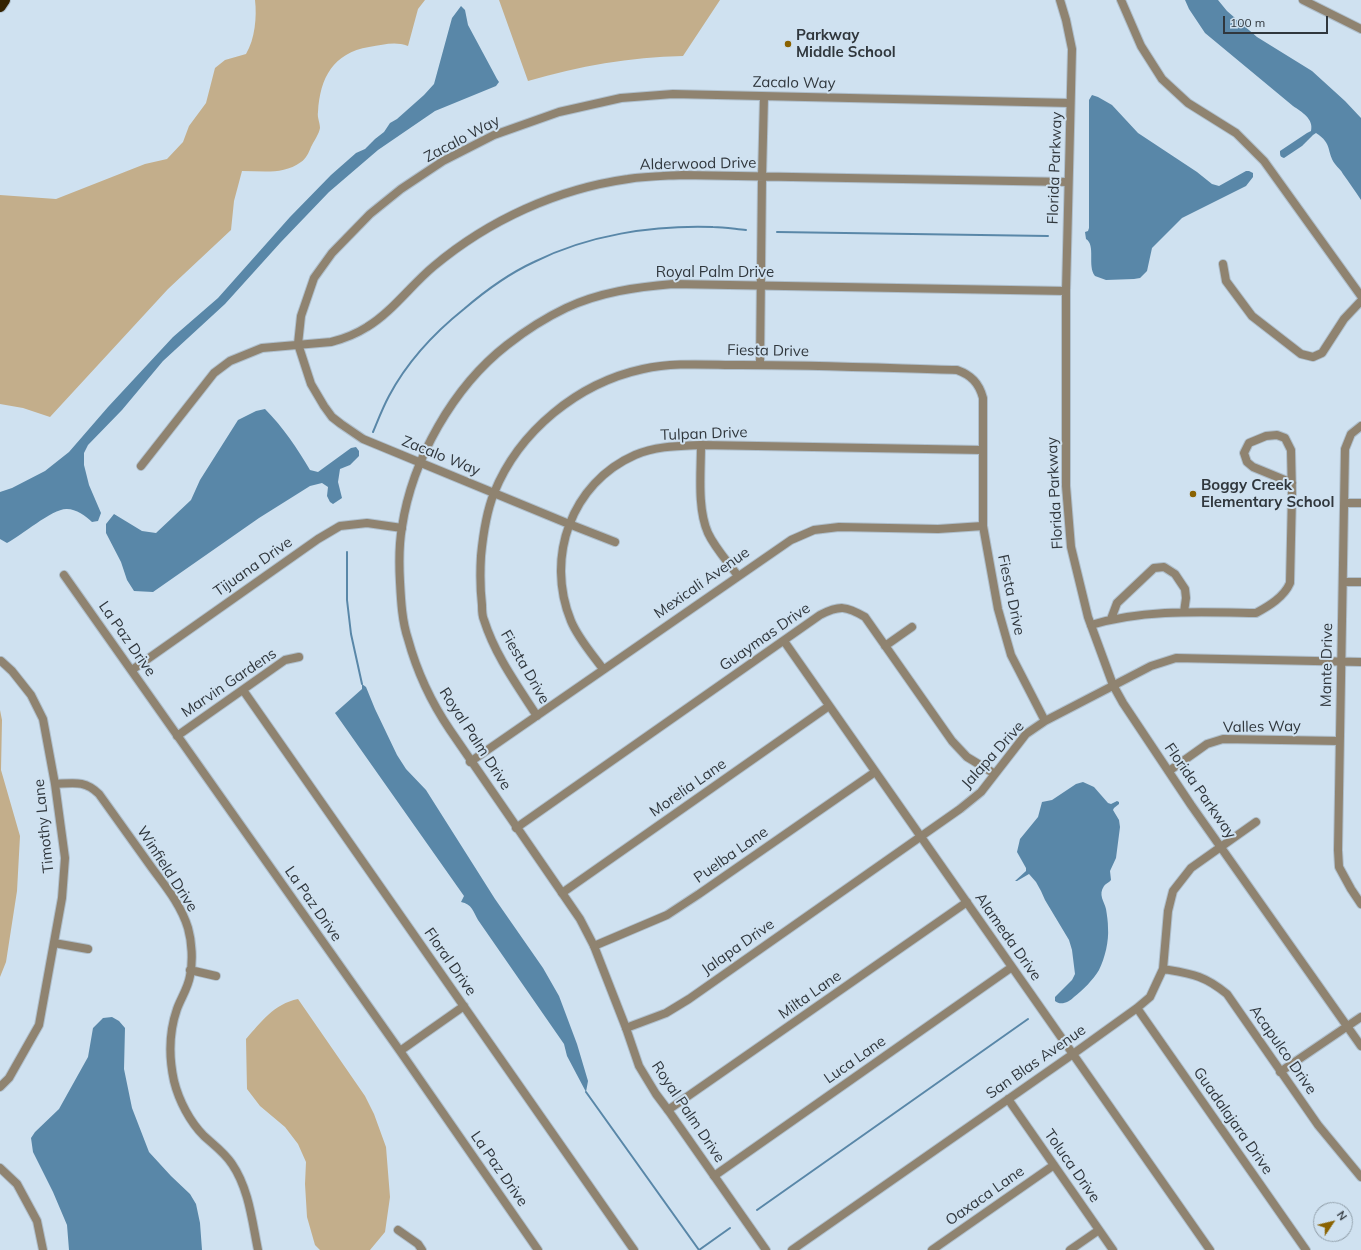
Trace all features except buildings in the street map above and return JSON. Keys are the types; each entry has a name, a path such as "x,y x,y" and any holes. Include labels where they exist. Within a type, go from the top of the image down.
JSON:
{"highway":[{"path":"0,6 4,0"}],"street":[{"name":"Florida Parkway","path":"1060,0 1072,49 1066,291 1066,486 1071,547 1091,625 1113,685 1123,703 1191,806 1221,846 1361,1046"},
{"path":"1121,0 1141,46 1162,79 1188,103 1236,133 1264,161 1361,296"},
{"path":"1303,0 1361,30"},
{"name":"Zacalo Way","path":"615,542 363,439 332,417 311,384 298,344 301,316 314,278 332,253 370,214 401,189 450,158 494,135 559,112 621,98 673,94 1070,103"},
{"path":"760,365 764,96"},
{"name":"Alderwood Drive","path":"141,466 214,373 230,361 262,348 331,342 367,328 388,310 412,285 456,248 494,224 522,210 568,192 602,184 653,176 682,175 1068,182"},
{"path":"1223,264 1226,281 1252,316 1301,354 1313,357 1322,353 1344,319 1361,301"},
{"name":"Royal Palm Drive","path":"766,1250 656,1094 640,1066 594,946 580,919 470,762 436,709 417,670 407,638 401,602 400,570 402,528 408,496 420,462 445,414 479,371 506,346 532,327 567,308 594,298 624,290 673,284 1066,291"},
{"name":"Fiesta Drive","path":"537,716 501,660 483,619 479,578 486,519 494,493 504,473 524,442 538,427 566,403 591,388 622,375 669,365 760,365 957,370 970,376 978,385 983,398 983,526 998,609 1011,654 1045,721"},
{"name":"Mante Drive","path":"1361,426 1351,434 1345,449 1338,850 1339,867 1361,904"},
{"path":"1091,625 1111,619 1184,612 1256,613 1267,607 1287,590 1290,584 1292,483 1291,450 1285,438 1276,435 1266,436 1249,444 1244,453 1247,462 1253,467 1292,483"},
{"path":"701,445 701,503 704,521 712,540 738,576"},
{"name":"Tulpan Drive","path":"603,669 588,650 572,622 565,602 560,567 564,538 569,524 582,499 600,478 617,465 644,452 670,446 701,445 982,450"},
{"path":"1344,503 1361,503"},
{"name":"Tijuana Drive","path":"132,670 318,539 340,526 367,523 402,528"},
{"name":"Mexicali Avenue","path":"470,762 791,540 814,530 839,527 938,529 983,526"},
{"path":"1111,619 1117,603 1154,568 1164,567 1175,574 1185,589 1186,598 1184,612"},
{"name":"La Paz Drive","path":"64,575 400,1051 538,1250"},
{"path":"1343,582 1361,582"},
{"name":"Guaymas Drive","path":"516,828 820,616 834,608 850,609 865,618 952,741 967,757 995,774"},
{"path":"885,646 912,627"},
{"name":"Alameda Drive","path":"784,641 1210,1250"},
{"name":"Marvin Gardens","path":"177,736 285,660 299,657"},
{"name":"Jalapa Drive","path":"626,1028 666,1013 689,999 960,809 981,792 1026,734 1045,721 1151,666 1176,658 1361,662"},
{"name":"Timothy Lane","path":"0,1087 9,1078 39,1025 62,898 65,858 46,731 39,708 31,695 12,671 1,661"},
{"name":"Floral Drive","path":"243,690 634,1250"},
{"name":"Morelia Lane","path":"562,893 829,706"},
{"name":"Valles Way","path":"1169,771 1207,744 1223,739 1340,741"},
{"name":"Puelba Lane","path":"594,946 667,915 700,894 875,772"},
{"name":"Winfield Drive","path":"55,784 77,782 93,788 100,794 171,894 182,912 191,941 190,970 186,988 177,1010 171,1035 170,1050 174,1081 180,1099 195,1126 225,1156 235,1169 244,1185 258,1250"},
{"name":"San Blas Avenue","path":"792,1250 1073,1054 1150,997 1163,969 1168,911 1173,891 1191,868 1256,822"},
{"name":"Milta Lane","path":"668,1110 967,902"},
{"path":"54,943 88,949"},
{"name":"Luca Lane","path":"714,1176 1012,967"},
{"name":"Acapulco Drive","path":"1163,969 1200,976 1214,983 1227,994 1318,1125 1361,1177"},
{"path":"190,970 216,976"},
{"path":"400,1051 464,1006"},
{"name":"Guadalajara Drive","path":"1137,1008 1306,1250"},
{"path":"1280,1072 1361,1017"},
{"name":"Toluca Drive","path":"1008,1099 1113,1250"},
{"name":"Oaxaca Lane","path":"932,1250 1054,1165"},
{"path":"0,1168 17,1184 37,1221 43,1250"},
{"path":"398,1230 418,1244 422,1250"},
{"path":"1070,1250 1099,1230"}],"shaded area":[{"path":"255,0 425,0 418,9 408,46 384,44 369,47 357,50 338,61 331,69 322,88 318,114 320,128 318,135 304,159 294,166 280,171 242,171 234,201 231,230 168,289 50,417 23,408 0,404 0,195 56,199 145,164 167,159 183,142 189,126 206,103 215,68 225,60 246,54 255,28"},
{"path":"499,0 720,0 683,56 644,58 605,63 528,81"},
{"path":"0,710 2,720 1,770 20,836 17,891 6,962 0,977"},
{"path":"298,999 365,1096 374,1114 386,1147 390,1197 385,1232 370,1250 320,1250 315,1245 307,1217 305,1184 306,1162 298,1144 285,1127 260,1106 247,1089 246,1039 275,1009 289,1001"}],"water":[{"path":"1185,0 1218,0 1227,11 1257,37 1312,71 1361,118 1361,200 1335,164 1325,141 1316,133 1302,146 1284,158 1280,155 1280,151 1311,131 1311,123 1309,119 1205,33 1189,9"},
{"path":"461,6 465,10 468,25 499,82 496,86 435,111 378,150 329,192 225,304 163,361 122,410 88,445 84,453 84,465 89,485 101,513 98,521 92,522 84,515 74,510 61,510 46,517 7,543 0,539 0,492 12,488 45,471 69,452 108,407 173,337 218,298 290,217 331,175 356,153 365,149 384,132 390,123 397,119 424,95 434,84 452,18"},
{"path":"1092,95 1112,105 1138,133 1197,172 1212,184 1219,186 1246,171 1253,173 1253,177 1246,186 1182,218 1152,248 1147,271 1140,278 1106,280 1095,276 1093,272 1090,246 1086,239 1085,232 1088,231 1089,228 1089,100"},
{"path":"265,409 278,423 310,470 318,472 351,448 356,447 359,451 359,456 350,465 340,469 338,482 342,498 333,504 327,496 328,487 322,483 310,486 259,518 153,592 134,591 127,580 121,562 106,533 106,524 114,514 142,531 156,533 191,500 200,480 238,420 256,411"},
{"path":"362,684 366,687 397,755 406,769 426,790 495,899 543,968 559,996 577,1044 588,1081 586,1092 567,1056 564,1044 478,920 472,908 468,904 461,902 464,896 335,713 362,689"},
{"path":"1083,782 1094,787 1108,803 1111,804 1117,801 1119,802 1113,810 1119,820 1120,827 1116,858 1110,871 1111,880 1102,889 1102,898 1108,921 1107,944 1103,960 1097,974 1084,988 1070,1000 1065,1003 1060,1003 1055,1001 1055,997 1072,980 1075,974 1072,950 1069,940 1036,882 1029,874 1015,881 1026,871 1026,868 1017,852 1020,839 1038,817 1042,802 1052,800 1076,784"},
{"path":"112,1017 119,1021 125,1028 124,1069 132,1108 149,1152 190,1194 196,1204 200,1223 202,1250 69,1250 67,1225 53,1192 33,1152 31,1138 35,1132 59,1109 88,1057 93,1028 103,1018"}],"waterway":[{"path":"373,432 396,383 404,371 432,338 453,318 480,296 506,277 524,267 576,245 644,230 690,227 717,227 746,230"},
{"path":"777,232 1048,236"},
{"path":"347,552 347,600 351,634 362,684"},
{"path":"757,1210 1028,1019"},
{"path":"586,1092 699,1250"},
{"path":"699,1250 730,1228"}],"place":[{"name":"Parkway Middle School","path":"788,44"},
{"name":"Boggy Creek Elementary School","path":"1193,494"}]}
